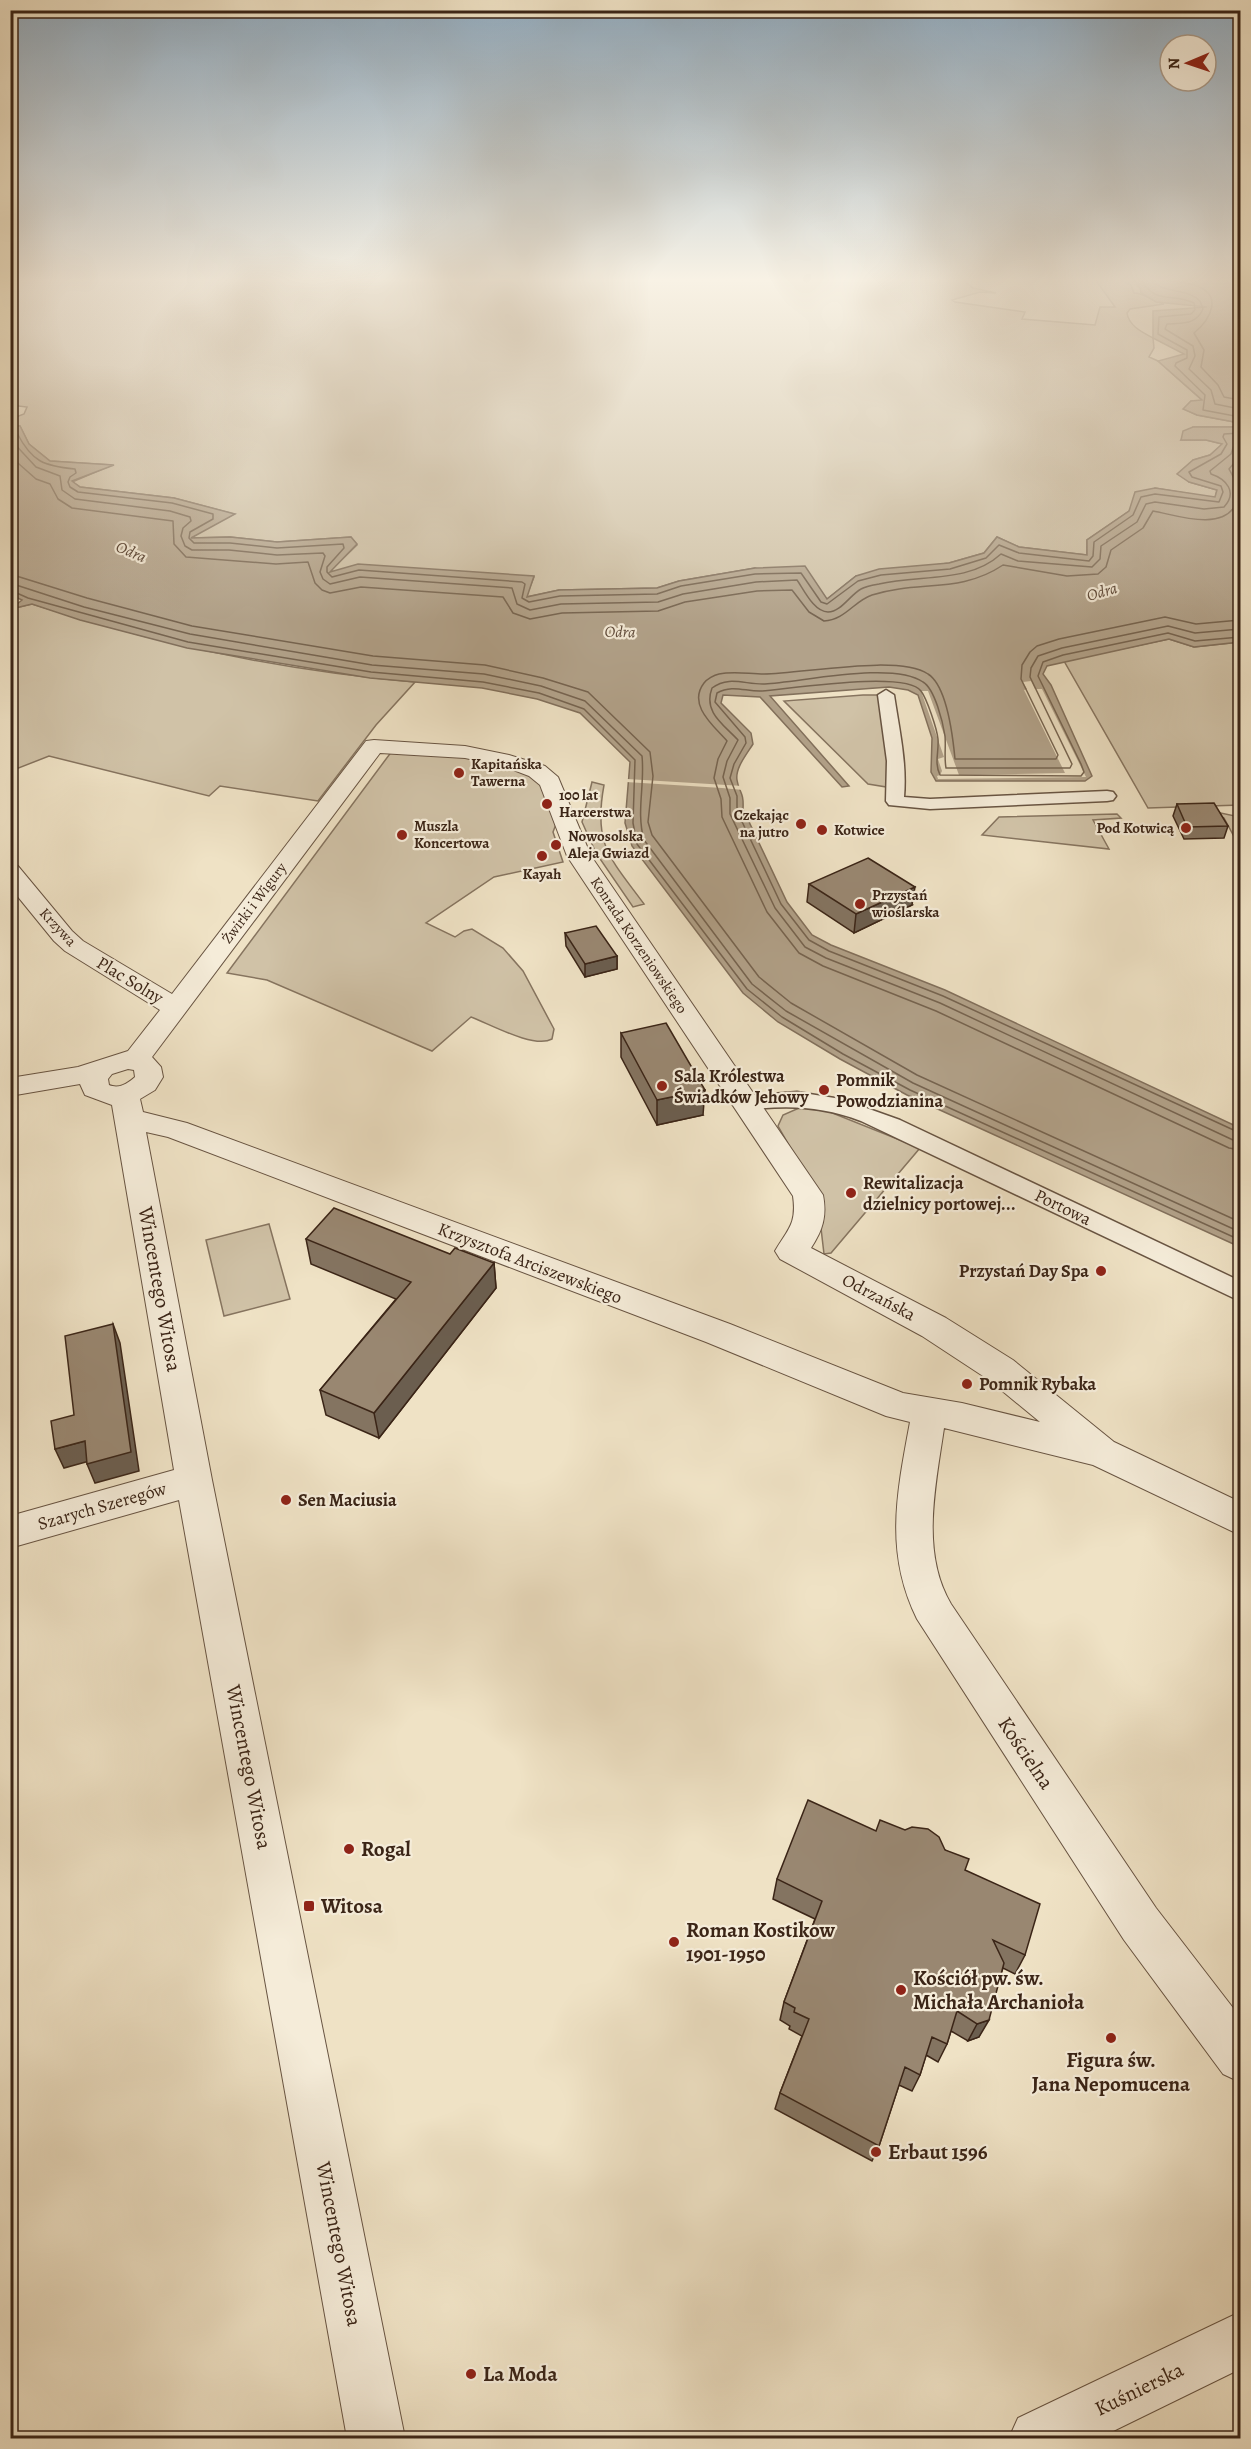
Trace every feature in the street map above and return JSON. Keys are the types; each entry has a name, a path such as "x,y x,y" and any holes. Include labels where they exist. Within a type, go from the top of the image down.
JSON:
{"street":[{"path":"886,695 893,736 897,788 895,801 930,804 1107,796"},
{"name":"Żwirki i Wigury","path":"114,1093 118,1061 135,1061 374,746"},
{"name":"Konrada Korzeniowskiego","path":"374,746 465,752 508,761 537,771 550,782 579,856 745,1103"},
{"name":"Krzywa","path":"10,871 63,936 84,953"},
{"name":"Plac Solny","path":"84,953 175,1008"},
{"path":"10,1087 83,1075 114,1093"},
{"path":"10,1100 84,1089 114,1093"},
{"name":"Krzysztofa Arciszewskiego","path":"114,1093 177,1130 709,1330 898,1406 929,1413"},
{"name":"Wincentego Witosa","path":"114,1093 194,1480 376,2439"},
{"name":"Portowa","path":"745,1103 797,1099 819,1101 855,1110 892,1125 1240,1292"},
{"name":"Odrzańska","path":"745,1103 808,1195 809,1220 804,1236 792,1251 934,1327 1001,1370 1101,1452"},
{"name":"Odrzańska","path":"929,1413 962,1417 1101,1452 1240,1519"},
{"name":"Kościelna","path":"929,1413 915,1503 915,1549 926,1595 949,1636 1140,1924 1240,2056"},
{"name":"Szarych Szeregów","path":"10,1532 194,1480"},
{"name":"Kuśnierska","path":"1038,2439 1240,2340"}],"shaded area":[{"path":"11,393 1194,393 1203,401 1191,401 1184,409 1197,415 1240,423 1240,427 1193,427 1181,440 1206,440 1223,444 1210,455 1193,460 1189,482 1217,490 1215,498 1155,488 1129,511 1087,540 1087,555 1019,547 997,537 984,553 949,563 856,576 827,599 755,568 679,581 657,588 559,590 526,597 534,577 329,572 357,545 351,537 277,542 230,537 189,538 234,514 174,498 80,487 72,482 112,465 50,461 29,444 20,426 11,426 11,419 24,414 27,407 11,405"},
{"path":"32,604 126,632 221,654 318,671 415,682 376,725 318,801 220,786 209,796 49,756 11,771 11,609"},
{"path":"1169,639 1194,647 1240,642 1240,805 1148,808 1064,661"},
{"path":"894,695 905,790 868,784 784,701"},
{"path":"392,751 441,752 519,769 538,778 558,819 553,832 563,862 494,877 426,923 455,937 472,929 503,948 523,971 554,1029 552,1039 534,1041 500,1030 471,1017 432,1051 267,980 227,973"},
{"path":"592,782 604,785 601,822 607,850 644,904 633,907 596,853 582,822"},
{"path":"1211,811 1240,817 1240,842 1237,842 1224,818"},
{"path":"1117,814 1121,818 1093,820 1109,849 982,835 999,817"},
{"path":"799,1108 825,1110 920,1148 831,1253 824,1254 817,1194 778,1126 783,1115"},
{"path":"269,1224 290,1299 224,1316 206,1240"}],"water":[{"path":"1194,393 1240,393 1240,423 1197,415 1183,409 1191,401 1202,400"},
{"name":"Odra","path":"11,426 20,426 29,444 50,461 114,465 72,481 80,487 174,498 235,514 191,538 230,537 277,542 351,537 357,544 330,572 358,564 534,576 527,597 559,590 657,588 679,581 755,568 805,566 827,599 856,576 879,569 949,563 984,553 997,537 1019,547 1087,555 1087,540 1129,511 1135,492 1155,488 1215,497 1217,490 1189,482 1177,474 1193,460 1210,455 1222,444 1206,440 1181,440 1183,431 1193,427 1240,427 1240,642 1194,647 1169,639 1047,666 1043,674 1051,685 1092,776 1085,781 936,781 931,772 932,738 918,695 908,690 889,687 770,696 849,786 842,787 760,697 723,695 721,703 751,733 753,744 742,761 737,775 743,809 787,902 812,935 831,945 945,990 1240,1128 1240,1247 907,1095 778,1022 743,993 632,846 625,823 630,762 580,713 537,699 482,688 370,678 187,648 80,620 32,604 11,609 22,600 11,595"}],"pier":[{"path":"1031,681 1035,689 1042,689 1086,777 938,779 937,776 942,771 938,759 944,757 921,691 928,691 959,775 1065,773 1024,690 1027,689 1023,682"},
{"path":"627,779 743,786 746,793 743,790 722,788 626,782"}],"building":[{"path":"1214,803 1228,826 1187,827 1177,804"},
{"path":"868,858 915,887 856,914 809,884"},
{"path":"596,926 617,956 585,964 565,933"},
{"path":"666,1023 705,1090 657,1100 621,1033"},
{"path":"334,1208 450,1254 455,1248 494,1263 374,1413 320,1390 411,1282 306,1239"},
{"path":"113,1324 131,1452 87,1464 85,1441 55,1449 51,1421 74,1415 65,1336"},
{"name":"Kościół pw. św. Michała Archanioła","path":"808,1800 876,1831 880,1820 905,1830 912,1827 928,1829 939,1837 945,1850 969,1859 965,1870 1040,1904 1025,1955 993,1940 1004,1963 989,2020 977,2024 957,2011 947,2044 932,2037 920,2075 905,2067 879,2146 780,2093 809,2019 794,2012 795,2008 784,2002 822,1901 777,1879"}],"place":[{"name":"Kapitańska Tawerna","path":"459,773"},
{"name":"100 lat Harcerstwa","path":"547,804"},
{"name":"Czekając na jutro","path":"801,824"},
{"name":"Pod Kotwicą","path":"1186,828"},
{"name":"Kotwice","path":"822,830"},
{"name":"Muszla Koncertowa","path":"402,835"},
{"name":"Nowosolska Aleja Gwiazd","path":"556,845"},
{"name":"Kayah","path":"542,856"},
{"name":"Przystań wioślarska","path":"860,904"},
{"name":"Sala Królestwa Świadków Jehowy","path":"662,1086"},
{"name":"Pomnik Powodzianina","path":"824,1090"},
{"name":"Rewitalizacja dzielnicy portowej...","path":"851,1193"},
{"name":"Przystań Day Spa","path":"1101,1271"},
{"name":"Pomnik Rybaka","path":"967,1384"},
{"name":"Sen Maciusia","path":"286,1500"},
{"name":"Rogal","path":"349,1849"},
{"name":"Witosa","path":"309,1906"},
{"name":"Roman Kostikow 1901-1950","path":"674,1942"},
{"name":"Kościół pw. św. Michała Archanioła","path":"901,1990"},
{"name":"Figura św. Jana Nepomucena","path":"1111,2038"},
{"name":"Erbaut 1596","path":"876,2152"},
{"name":"La Moda","path":"471,2374"}]}
